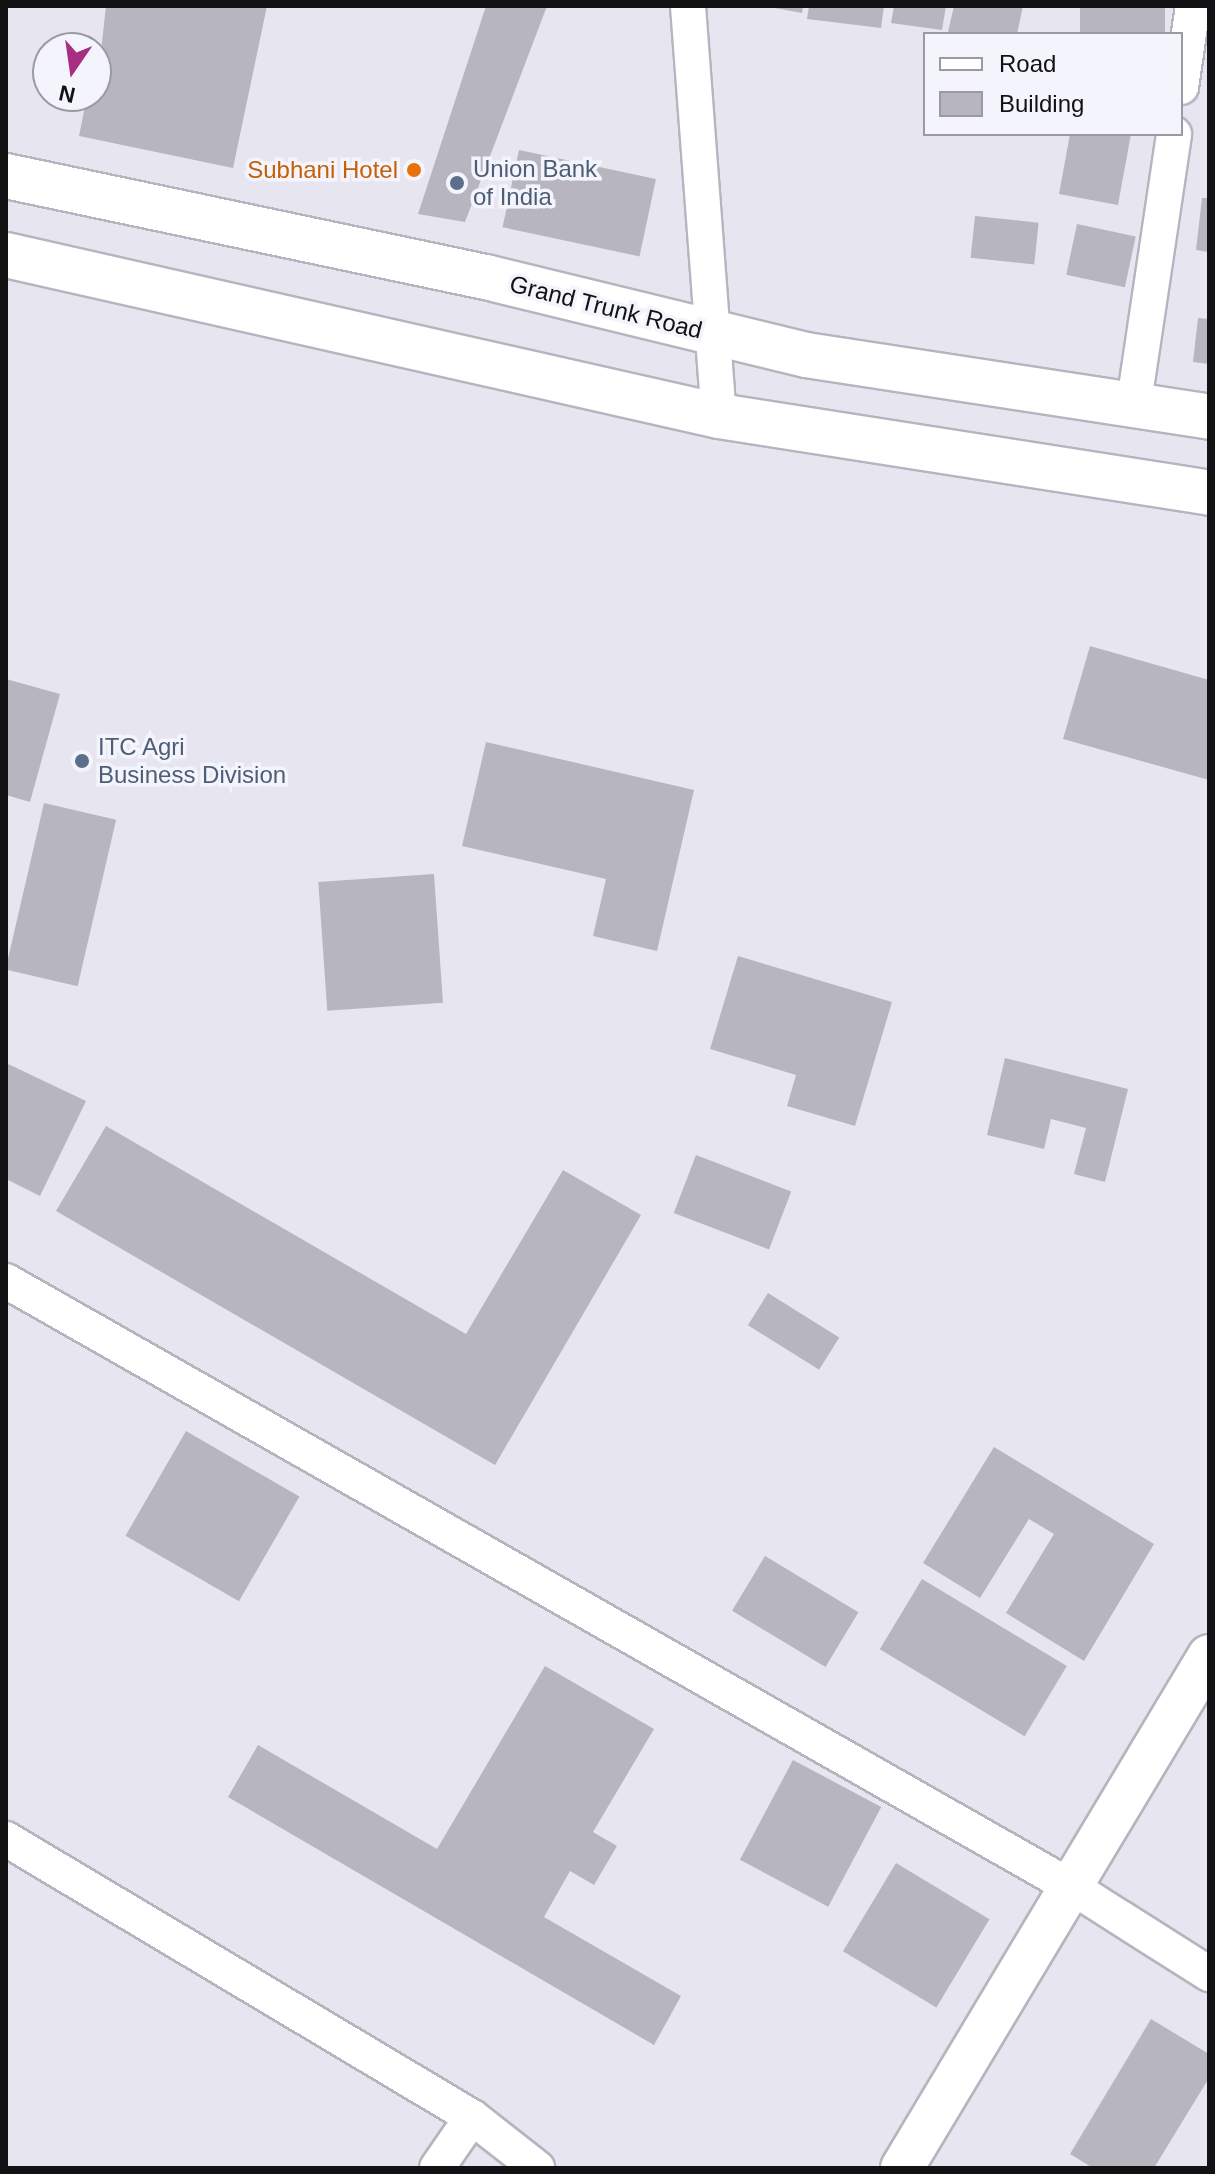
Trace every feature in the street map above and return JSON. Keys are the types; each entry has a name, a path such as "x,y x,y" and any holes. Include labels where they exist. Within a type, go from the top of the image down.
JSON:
{"main road":[{"name":"Grand Trunk Road","path":"6,176 486,277 713,334 1133,409 1209,417"},
{"path":"6,255 719,416 1209,493"}],"street":[{"path":"688,6 719,416"},
{"path":"1183,74 1193,6"},
{"path":"1133,409 1174,136"},
{"path":"6,1281 1075,1889 1209,1974"},
{"path":"902,2168 1075,1889 1209,1656"},
{"path":"6,1839 472,2117 537,2168"},
{"path":"437,2168 472,2117"}],"building":[{"path":"106,6 267,6 233,168 79,136 84,112 112,112 112,32 103,32"},
{"path":"486,6 547,6 465,222 418,214"},
{"path":"764,6 803,6 802,13"},
{"path":"809,6 884,6 881,28 807,19"},
{"path":"894,6 946,6 942,30 891,23"},
{"path":"954,6 1023,6 1017,32 948,32"},
{"path":"1080,6 1165,6 1165,32 1080,32"},
{"path":"1070,136 1131,136 1118,205 1059,194"},
{"path":"519,150 656,179 640,256 503,227"},
{"path":"1202,198 1209,198 1209,252 1196,250"},
{"path":"975,216 1039,223 1034,264 971,258"},
{"path":"1077,224 1136,236 1125,287 1066,275"},
{"path":"1198,318 1209,319 1209,364 1193,362"},
{"path":"1090,646 1209,680 1209,780 1063,739"},
{"path":"6,679 60,694 30,802 6,795"},
{"path":"486,742 694,790 657,951 593,936 606,879 462,846"},
{"path":"44,803 116,820 78,986 6,970"},
{"path":"434,874 443,1003 327,1011 318,882"},
{"path":"738,956 892,1002 855,1126 787,1106 796,1075 710,1049"},
{"path":"1005,1058 1128,1089 1105,1182 1074,1174 1086,1128 1051,1119 1044,1149 987,1135"},
{"path":"6,1063 86,1101 40,1196 6,1179"},
{"path":"106,1126 466,1334 563,1170 641,1215 495,1465 56,1211"},
{"path":"696,1155 791,1192 769,1249 674,1213"},
{"path":"768,1293 839,1338 819,1370 748,1325"},
{"path":"186,1431 299,1496 239,1601 126,1536"},
{"path":"994,1447 1154,1544 1084,1661 1006,1613 1054,1534 1029,1519 980,1598 923,1563"},
{"path":"765,1556 858,1612 825,1667 732,1611"},
{"path":"922,1579 1067,1666 1025,1736 880,1649"},
{"path":"545,1666 654,1729 593,1832 617,1846 594,1885 570,1871 544,1917 681,1996 654,2045 228,1797 258,1745 437,1849"},
{"path":"793,1760 881,1807 828,1907 740,1860"},
{"path":"896,1863 989,1919 936,2007 843,1951"},
{"path":"1151,2019 1209,2054 1209,2078 1154,2168 1093,2168 1070,2154"}],"place":[{"name":"Subhani Hotel","path":"414,170"},
{"name":"Union Bank of India","path":"457,183"},
{"name":"ITC Agri Business Division","path":"82,761"}]}
